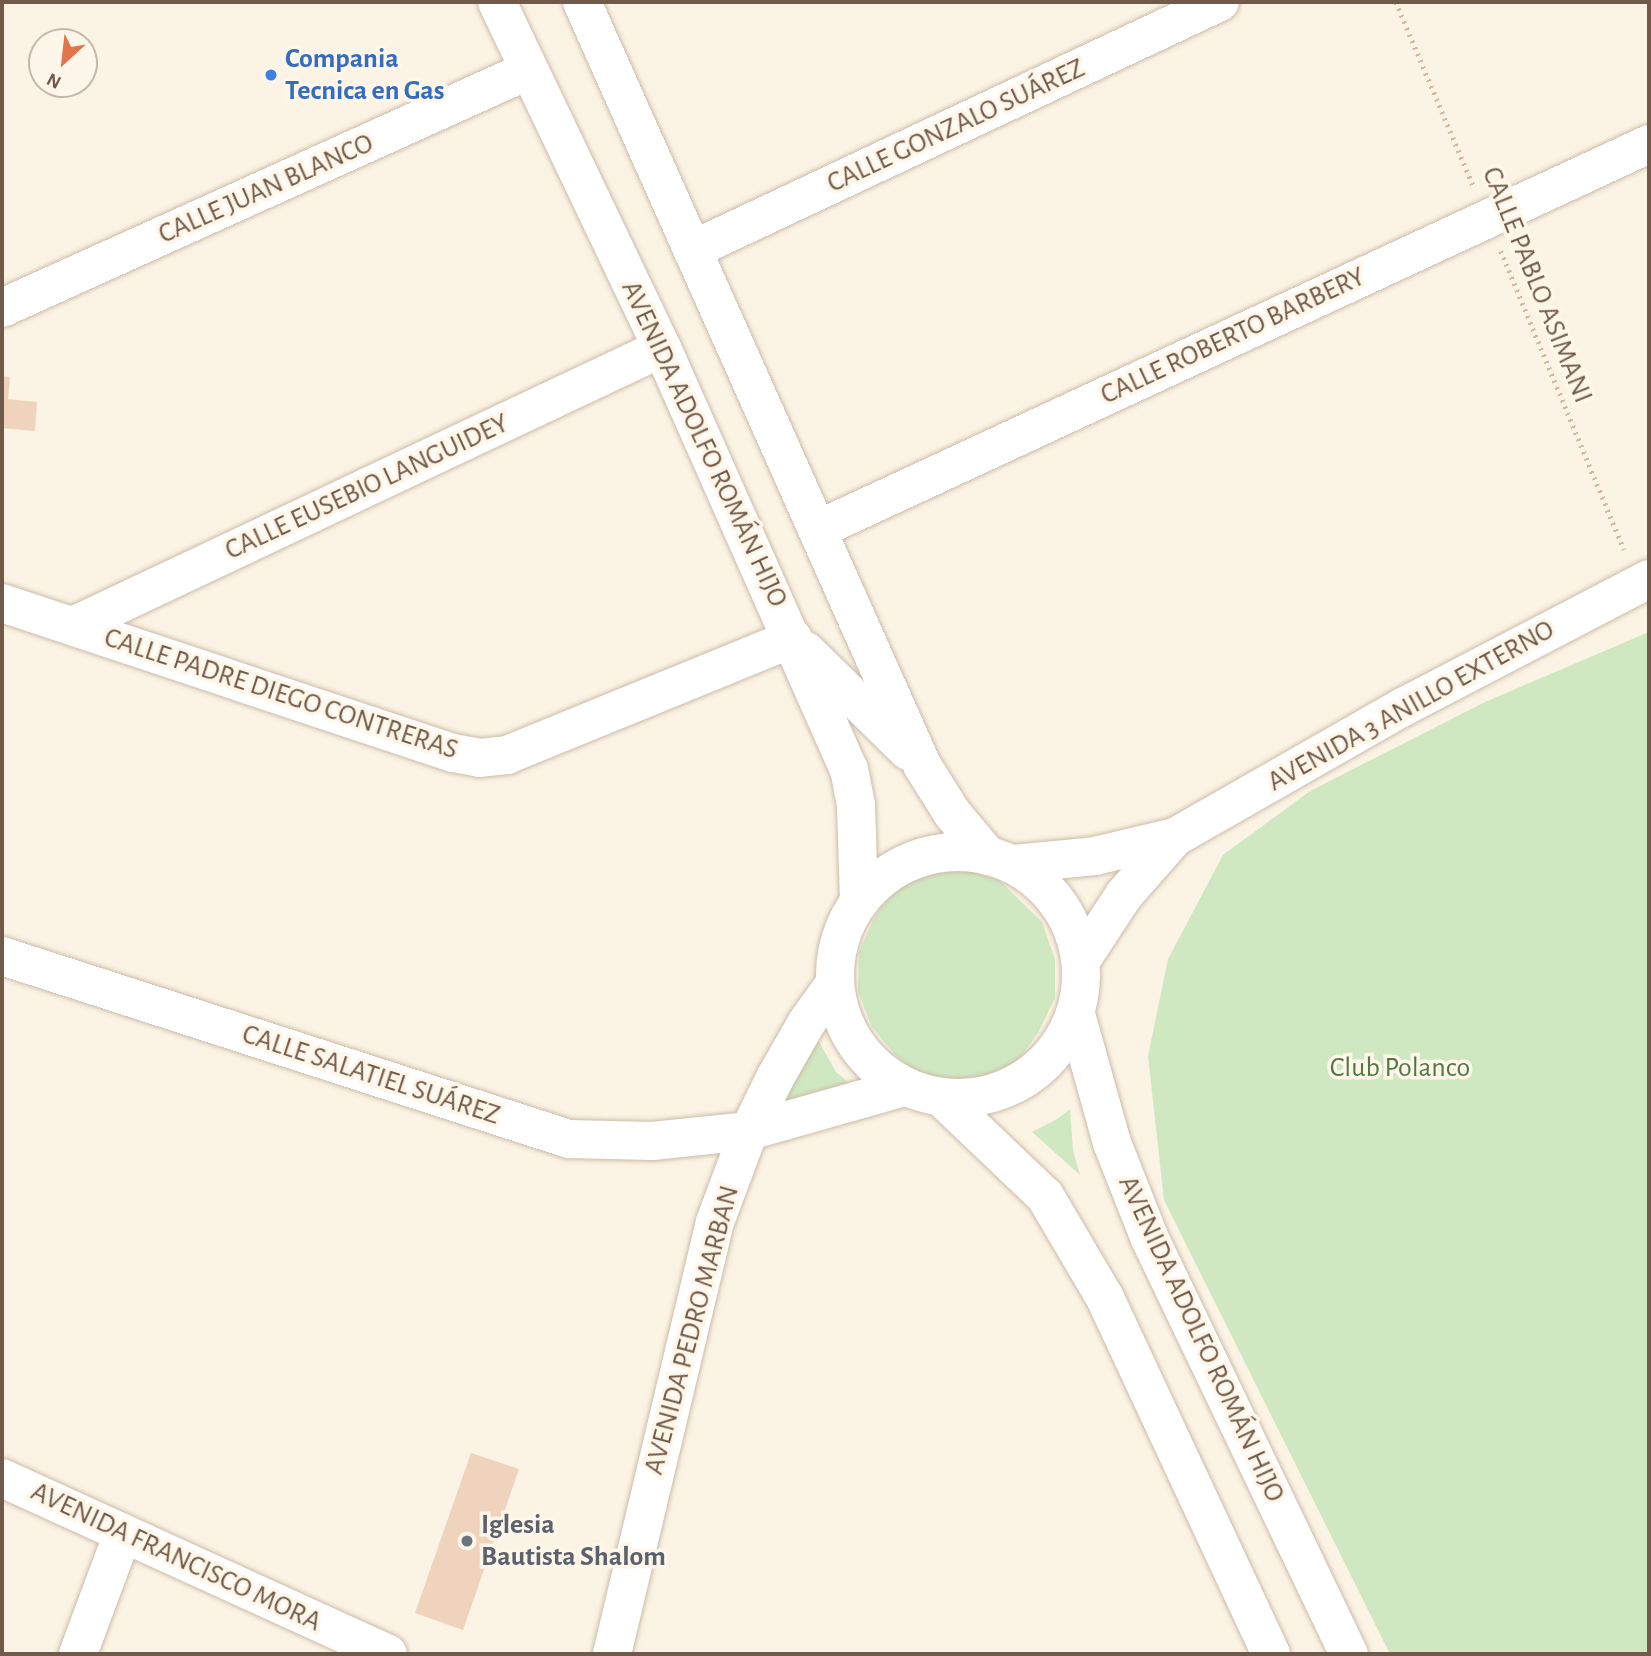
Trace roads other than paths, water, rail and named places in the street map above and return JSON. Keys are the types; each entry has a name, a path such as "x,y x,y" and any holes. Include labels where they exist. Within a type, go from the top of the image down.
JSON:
{"street":[{"name":"AVENIDA ADOLFO ROMÁN HIJO","path":"497,2 662,348 849,769 856,805 859,901"},
{"path":"582,2 922,765 952,813 1001,860 1046,888 1069,921 1082,959 1082,987 1076,1014 1056,1052 1025,1080 985,1096 942,1098 905,1087 878,1069 856,1044 842,1015 835,983 836,954 844,926 859,901 885,876 916,860 951,852 1001,860"},
{"name":"CALLE GONZALO SUÁREZ","path":"692,250 1220,2"},
{"name":"CALLE JUAN BLANCO","path":"2,308 529,70"},
{"name":"CALLE ROBERTO BARBERY","path":"818,529 1649,145"},
{"name":"CALLE EUSEBIO LANGUIDEY","path":"73,626 662,348"},
{"name":"AVENIDA 3 ANILLO EXTERNO","path":"1001,860 1095,856 1175,837 1403,707 1644,582"},
{"name":"CALLE PADRE DIEGO CONTRERAS","path":"2,603 453,752 481,758 507,755 793,638"},
{"path":"793,638 922,765"},
{"name":"AVENIDA 3 ANILLO EXTERNO","path":"1082,959 1124,895 1175,837"},
{"name":"CALLE SALATIEL SUÁREZ","path":"2,956 569,1139 652,1141 749,1131"},
{"name":"AVENIDA PEDRO MARBAN","path":"612,1654 691,1309 715,1222 749,1131 807,1022 835,983"},
{"name":"AVENIDA ADOLFO ROMÁN HIJO","path":"1076,1014 1112,1143 1150,1239 1349,1654"},
{"path":"749,1131 905,1087"},
{"path":"942,1098 1045,1196 1105,1298 1271,1654"},
{"name":"AVENIDA FRANCISCO MORA","path":"2,1478 388,1654"},
{"path":"78,1654 123,1533"}],"place":[{"name":"Compania Tecnica en Gas","path":"271,75"},
{"name":"Iglesia Bautista Shalom","path":"467,1541"}],"park label":[{"name":"Club Polanco","path":"1400,1068"}]}
